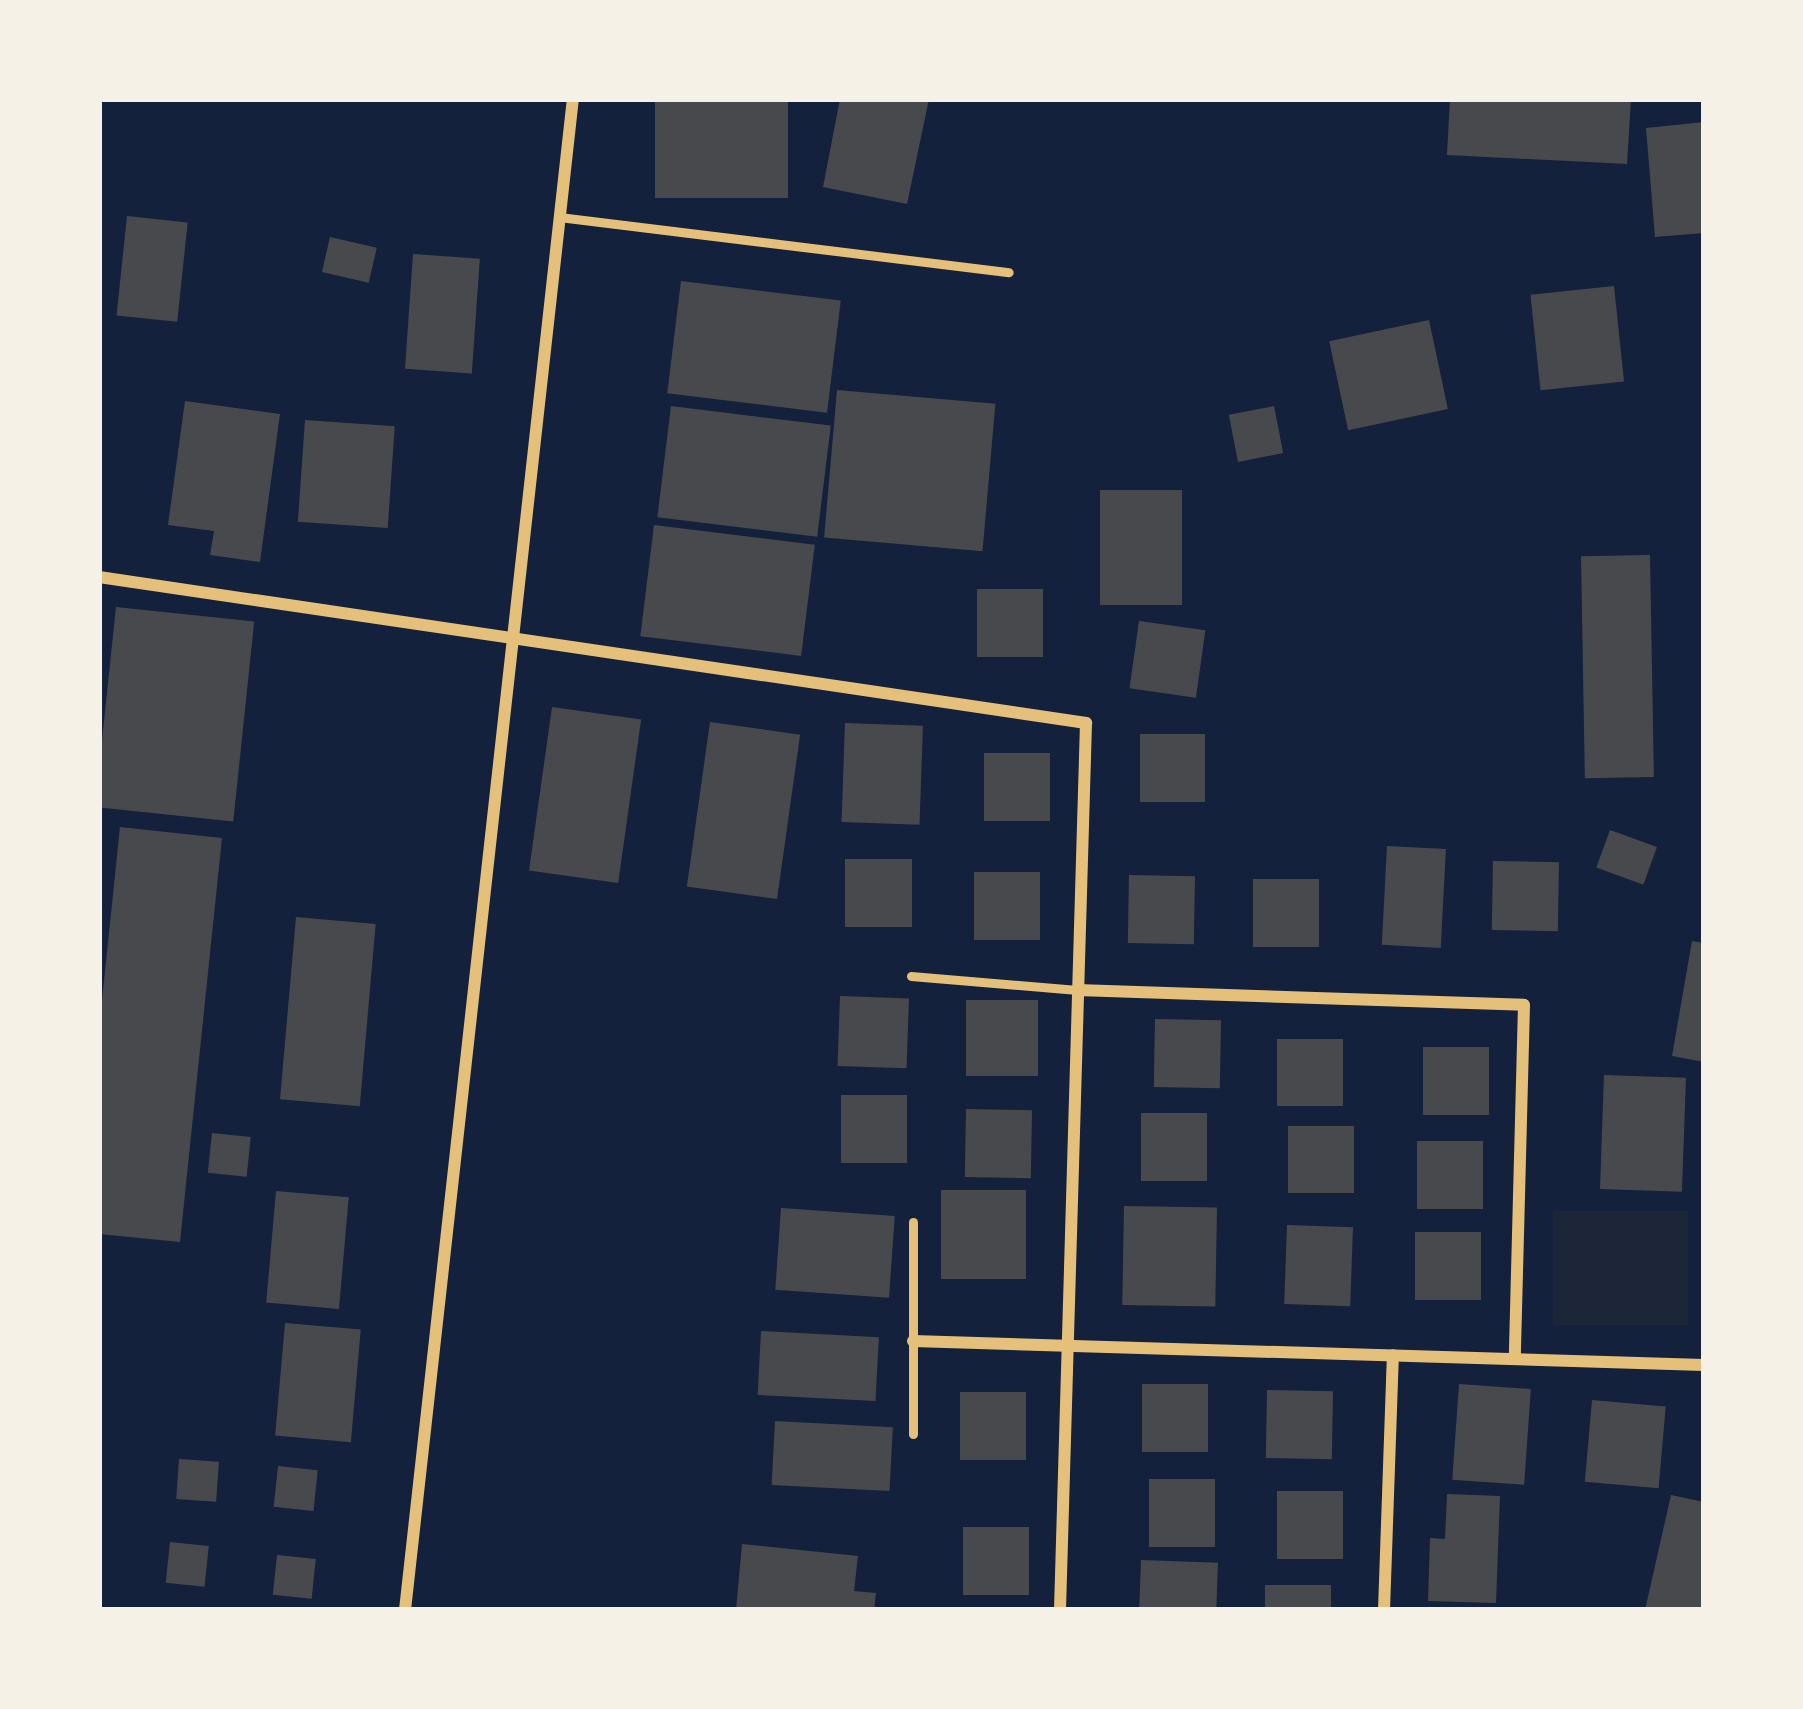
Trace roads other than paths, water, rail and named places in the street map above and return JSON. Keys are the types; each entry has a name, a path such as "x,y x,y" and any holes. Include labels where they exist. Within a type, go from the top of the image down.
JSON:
{"street":[{"path":"405,1610 573,99"},
{"path":"99,577 1086,723 1060,1610"},
{"path":"1078,990 1524,1005 1515,1359"},
{"path":"913,1341 1704,1365"},
{"path":"1384,1610 1393,1355"}],"lane":[{"path":"560,217 1010,272"},
{"path":"911,976 1078,990"},
{"path":"913,1222 913,1434"}]}
